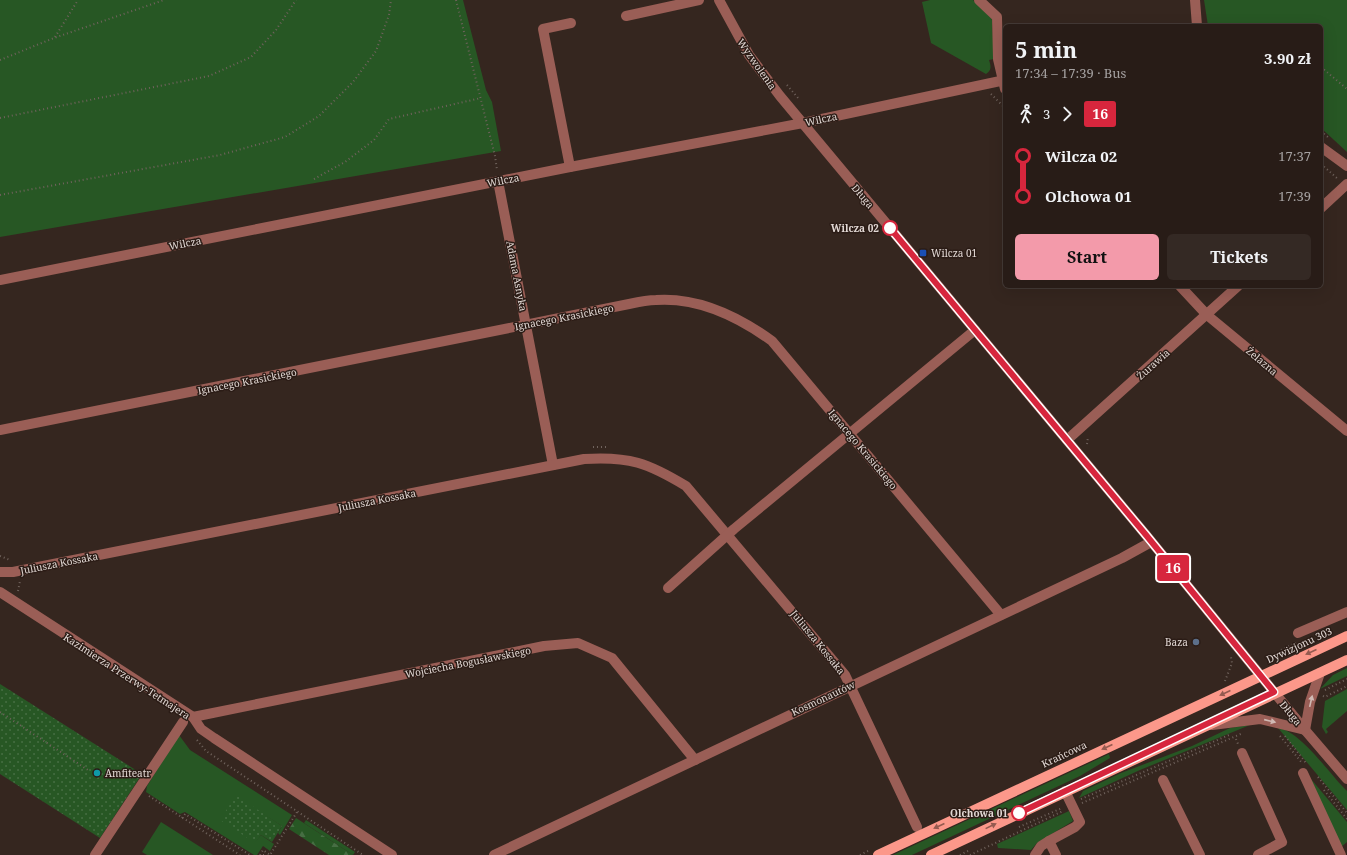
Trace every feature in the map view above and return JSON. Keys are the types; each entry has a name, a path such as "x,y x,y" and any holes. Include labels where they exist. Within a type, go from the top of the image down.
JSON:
{"main road":[{"name":"Dywizjonu 303","path":"1260,676 1347,636"},
{"path":"931,855 1274,692 1347,660"},
{"name":"Krańcowa","path":"876,852 1260,676"}],"street":[{"path":"626,16 699,0"},
{"name":"Wyzwolenia","path":"719,0 749,55 802,123"},
{"path":"979,0 997,17 998,59 1003,79"},
{"path":"1196,0 1197,24"},
{"path":"570,167 542,29 571,23"},
{"name":"Wilcza","path":"0,280 498,181 1003,83"},
{"name":"Długa","path":"802,123 1067,440 1260,676 1347,779"},
{"path":"1323,148 1347,166"},
{"name":"Adama Asnyka","path":"498,181 553,465"},
{"path":"1323,206 1343,182"},
{"name":"Żelazna","path":"1182,288 1207,315 1347,432"},
{"name":"Żurawia","path":"1067,440 1236,288"},
{"name":"Ignacego Krasickiego","path":"0,430 526,324 658,300 708,306 750,325 772,341 1001,615"},
{"path":"668,588 728,534 975,330"},
{"name":"Juliusza Kossaka","path":"0,572 20,571 584,459 607,457 633,460 659,469 686,486 728,534 840,669 851,685 917,827"},
{"name":"Kosmonautów","path":"494,855 1122,558 1151,542"},
{"name":"Kazimierza Przerwy-Tetmajera","path":"0,592 193,717 201,729 392,855"},
{"path":"1298,633 1347,612"},
{"name":"Wojciecha Bogusławskiego","path":"193,717 536,648 578,643 612,658 695,760"},
{"name":"Długa","path":"1305,730 1312,693 1320,672"},
{"path":"1204,726 1260,719 1305,730"},
{"path":"95,855 183,722"},
{"path":"1242,753 1282,842 1258,855"},
{"path":"1160,773 1200,855"},
{"path":"1303,773 1343,851"},
{"path":"1035,855 1041,846 1079,824 1080,820 1066,791"},
{"path":"1049,841 1056,855"}],"path":[{"path":"54,38 78,0"},
{"path":"0,60 54,38 164,0"},
{"path":"0,118 209,76 251,57 276,30 296,0"},
{"path":"0,195 220,155 285,137 319,116 353,82 376,51 389,15 392,0"},
{"path":"456,0 495,156 498,181"},
{"path":"1323,69 1347,89"},
{"path":"314,178 345,162 374,140 389,119 481,98"},
{"path":"1323,166 1343,182"},
{"path":"0,556 12,561"},
{"path":"18,594 21,579"},
{"path":"1223,684 1232,663 1230,653"},
{"path":"1312,693 1326,697 1347,686"},
{"path":"0,712 88,770"},
{"path":"1018,828 1072,805 1160,773 1256,728 1260,719"},
{"path":"970,855 1156,765 1246,728"},
{"path":"197,740 206,751 363,855"},
{"path":"1156,765 1160,773"},
{"path":"149,796 240,855"},
{"path":"263,855 262,850 270,855 297,811"},
{"path":"182,818 185,814 250,855"},
{"path":"275,837 279,840"},
{"path":"960,855 972,849"},
{"path":"860,855 876,852"}],"green space":[{"path":"0,0 463,0 486,90 492,102 501,151 0,237"},
{"path":"930,0 973,0 992,19 994,59 989,60 990,68 986,74 931,43 922,2"},
{"path":"1204,0 1347,0 1347,152 1323,130 1323,24 1208,24"},
{"path":"1347,668 1347,676 1320,689 1333,675"},
{"path":"0,684 142,774 100,838 0,774"},
{"path":"1347,689 1347,711 1326,729 1328,732 1326,734 1322,727 1325,701"},
{"path":"1250,725 1140,770 1079,798 1083,791 1121,773 1192,746 1230,728"},
{"path":"1278,728 1287,731 1305,745 1347,791 1347,810"},
{"path":"179,735 190,750 292,815 280,835 278,833 282,826 235,796 255,842 261,835 274,844 270,851 263,846 257,855 254,855 185,812 180,814 146,792 147,786"},
{"path":"1109,754 1110,758 1080,776 912,855 893,855"},
{"path":"1311,779 1347,822 1347,842 1341,847"},
{"path":"236,795 282,826 272,842 261,835 255,843 220,820"},
{"path":"1069,811 1073,821 1037,843 1031,850 998,848 997,844"},
{"path":"296,818 353,855 329,855 289,829"},
{"path":"306,820 355,852 353,855 304,823"},
{"path":"161,822 213,855 147,855 142,852"}],"bus line":[{"name":"16","path":"890,228 1146,535 1274,692 1019,813"}],"place":[{"name":"Wilcza 02","path":"890,228"},
{"name":"Wilcza 01","path":"923,253"},
{"name":"Baza","path":"1196,642"},
{"name":"Amfiteatr","path":"97,773"},
{"name":"Olchowa 01","path":"1019,813"}]}
